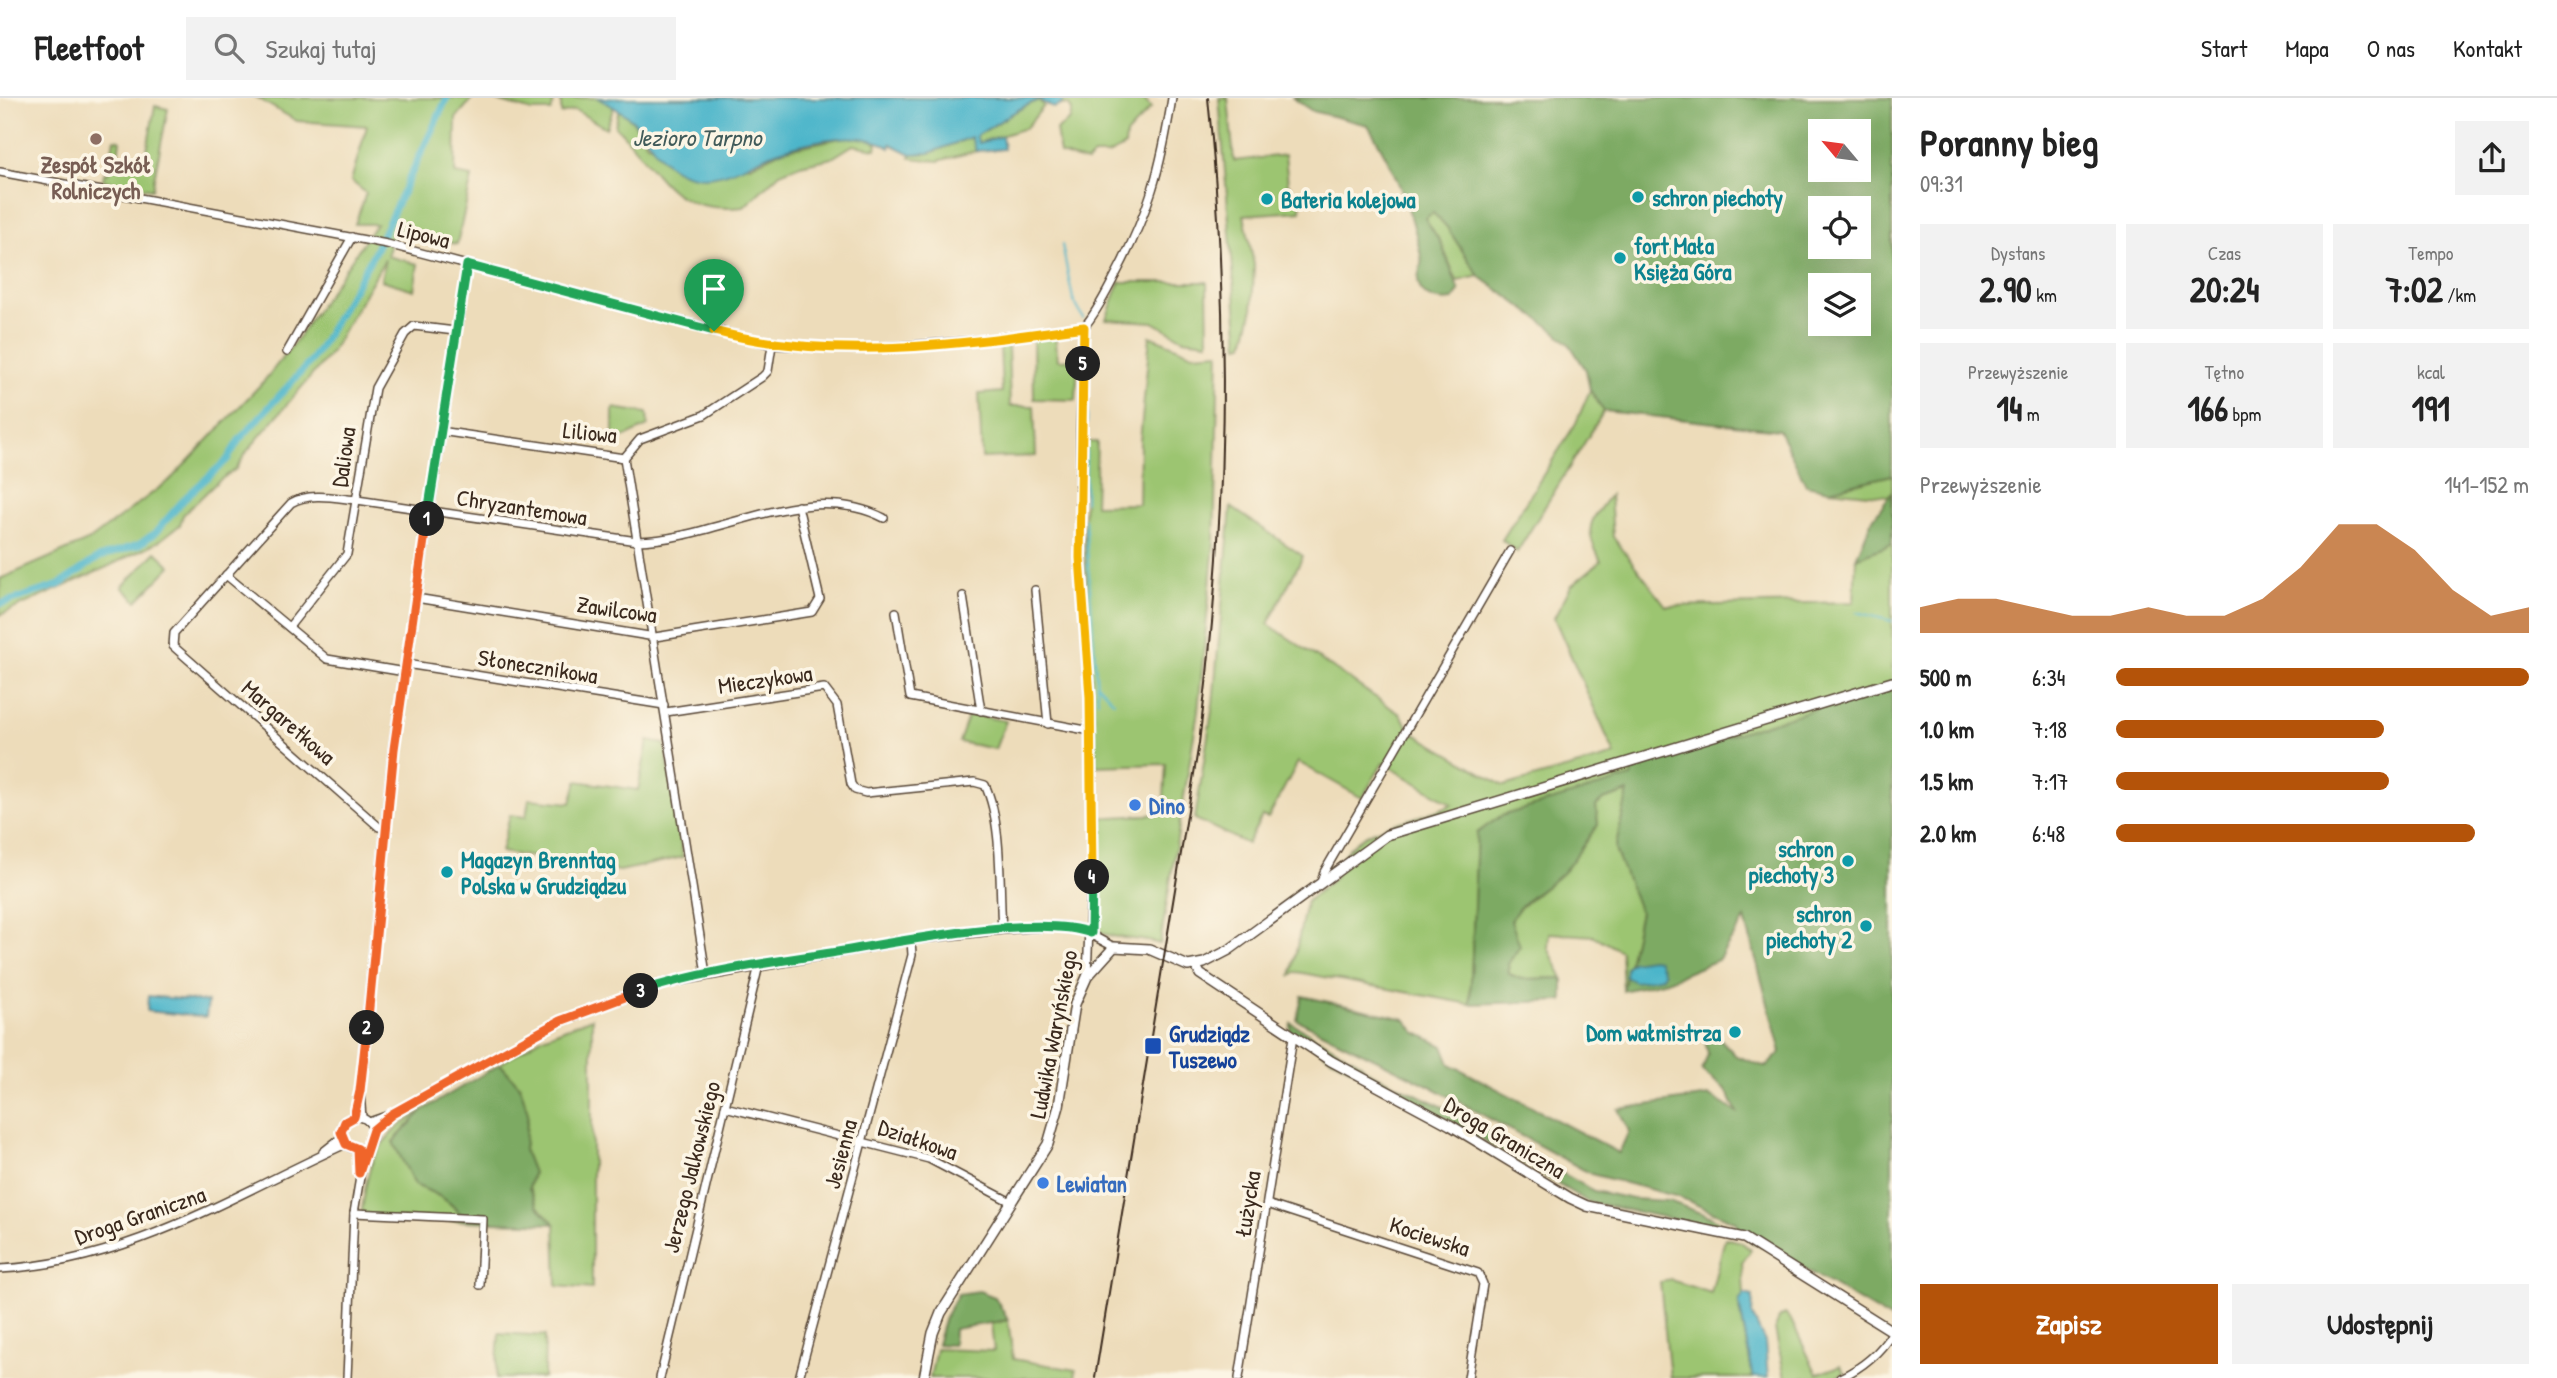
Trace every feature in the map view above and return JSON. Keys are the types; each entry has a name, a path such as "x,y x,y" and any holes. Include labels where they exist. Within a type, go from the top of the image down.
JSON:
{"street":[{"path":"1084,327 1108,288 1145,214 1162,163 1172,98"},
{"name":"Lipowa","path":"0,172 387,244 772,345 884,347 995,339 1084,327"},
{"path":"287,352 352,237"},
{"path":"346,1378 354,1213 361,1148 372,1140 365,1122 360,1091 386,828 405,668 467,265"},
{"name":"Daliowa","path":"289,627 342,564 347,554 375,387 405,334 414,326 455,331"},
{"name":"Ludwika Waryńskiego","path":"924,1378 933,1333 941,1313 1039,1159 1054,1128 1071,1022 1087,977 1091,933 1091,731 1080,558 1080,430 1084,327"},
{"name":"Liliowa","path":"440,431 624,458 640,439 704,415 762,377 768,371 772,345"},
{"path":"624,458 706,974"},
{"name":"Chryzantemowa","path":"171,640 282,511 300,498 356,500 637,541 679,537 798,506 820,503 884,518"},
{"name":"Zawilcowa","path":"416,598 654,637 812,612 820,599 798,506"},
{"path":"1321,883 1330,860 1510,551"},
{"name":"Słonecznikowa","path":"226,575 327,659 405,668 665,708"},
{"path":"1035,590 1048,724"},
{"path":"963,596 981,711"},
{"path":"896,612 910,697 1091,731"},
{"name":"Margaretkowa","path":"171,640 173,646 224,692 379,827 386,828"},
{"path":"1196,966 1228,950 1387,835 1892,682"},
{"name":"Mieczykowa","path":"665,708 824,688 837,705 851,784 855,790 866,793 974,782 985,785 991,797 995,824 1002,930"},
{"name":"Droga Graniczna","path":"365,1122 392,1114 560,1021 663,984 706,974 911,940 1059,926 1091,933 1114,947 1149,949 1182,965 1196,966 1200,974 1331,1062 1450,1125 1570,1198 1587,1206 1744,1238 1892,1332"},
{"name":"Jesienna","path":"799,1378 912,955 911,940"},
{"path":"1087,977 1114,947"},
{"name":"Jerzego Jalkowskiego","path":"660,1378 760,965"},
{"name":"Łużycka","path":"1239,1378 1293,1037"},
{"name":"Działkowa","path":"726,1107 864,1141 939,1163 1011,1202"},
{"path":"361,1148 344,1141 342,1127 365,1122"},
{"name":"Droga Graniczna","path":"0,1269 76,1258 171,1229 232,1201 344,1141"},
{"name":"Kociewska","path":"1267,1203 1478,1273 1483,1284 1468,1378"},
{"path":"354,1213 483,1219 480,1285"},
{"path":"1840,1378 1866,1363 1886,1343 1892,1332"}],"green space":[{"path":"257,98 473,98 456,118 455,174 472,177 457,244 395,231 387,256 418,264 414,290 381,280 385,259 330,354 248,450 236,469 217,482 183,515 180,525 158,542 0,615 0,579 90,540 171,479 264,381 295,342 376,224 355,224 366,193 351,181 367,126 297,121"},
{"path":"487,98 555,98 551,111 532,111"},
{"path":"561,98 598,98 614,107 606,128 575,110 561,114"},
{"path":"1064,98 1143,98 1151,108 1126,135 1125,146 1108,155 1094,155 1087,162 1060,154 1056,130 1070,120 1072,110 1068,104 1061,105"},
{"path":"1219,98 1228,98 1234,161 1285,155 1288,184 1299,197 1301,211 1244,215 1254,265 1252,312 1244,344 1239,345"},
{"name":"fort Mała Księża Góra","path":"1293,98 1892,98 1892,475 1829,490 1806,485 1779,430 1604,411 1590,390 1586,370 1570,345 1479,276 1446,226 1433,213 1425,218 1441,243 1459,291 1453,300 1448,301 1426,295 1418,284 1422,260 1407,205 1386,156 1368,125 1312,111"},
{"path":"1039,100 1044,106 1026,128 978,143 976,136 1022,107"},
{"path":"155,106 168,109 152,189 103,180 104,173 108,174 114,139 120,140 118,156 145,161"},
{"path":"619,109 633,121 647,144 750,166 783,150 850,136 867,137 877,144 876,149 853,145 832,158 800,165 780,173 744,207 718,208 697,204 667,186 615,126"},
{"path":"972,137 976,151 938,161 910,158 911,154 930,153"},
{"path":"1433,213 1441,218 1479,276 1457,281 1441,243 1424,218"},
{"path":"1120,282 1207,282 1208,342 1183,339 1153,322 1106,319"},
{"path":"1055,334 1058,360 1078,359 1076,400 1034,399 1033,337"},
{"path":"1150,336 1193,354 1219,352 1214,543 1198,711 1160,944 1107,935 1100,932 1098,925 1096,818 1163,814 1166,764 1096,766 1084,537 1085,442 1097,442 1095,505 1139,504 1140,441"},
{"path":"1008,346 1010,406 1034,406 1036,456 982,458 979,394 1002,392 1000,347"},
{"path":"1590,390 1604,411 1517,552 1502,540 1576,423"},
{"path":"613,408 647,413 648,426 613,443"},
{"path":"1892,475 1892,492 1888,496 1829,490"},
{"path":"1892,492 1892,544 1856,558 1871,522"},
{"path":"1610,495 1613,537 1666,606 1854,602 1856,558 1892,544 1892,685 1632,777 1501,816 1477,833 1470,1004 1297,972 1291,976 1306,902 1335,878 1341,860 1352,846 1382,828 1452,804 1383,763 1362,798 1298,762 1268,818 1262,816 1247,844 1195,819 1213,704 1231,507 1303,556 1268,624 1400,714 1412,732 1504,786 1615,755 1554,618 1571,586 1601,561 1592,541 1591,526"},
{"path":"156,552 171,566 137,601 122,587"},
{"path":"1892,685 1892,1320 1795,1263 1778,1250 1753,1244 1738,1230 1736,1222 1679,1197 1591,1174 1432,1087 1297,1020 1302,996 1405,1019 1415,1032 1443,1046 1450,1064 1619,1153 1629,1131 1618,1109 1709,1096 1737,1112 1726,1090 1702,1071 1708,1054 1704,1035 1711,1029 1736,1056 1766,1067 1781,1052 1745,919 1718,960 1667,981 1623,991 1640,912 1615,849 1628,792 1603,800 1596,806 1598,825 1570,864 1559,876 1528,899 1511,921 1520,946 1508,964 1509,974 1521,979 1563,978 1563,1001 1470,1004 1477,833 1501,816 1631,777 1634,765"},
{"path":"969,714 1006,721 995,749 959,742"},
{"path":"648,741 665,744 683,857 620,871 501,852 510,815 526,817 529,799 571,803 577,781 638,790"},
{"path":"1628,792 1615,849 1640,912 1623,991 1621,951 1594,936 1549,933 1548,948 1563,978 1521,979 1509,974 1508,964 1518,941 1511,922 1515,912 1567,868 1575,852 1598,825 1596,806 1603,800"},
{"path":"592,1018 592,1289 557,1286 555,1224 538,1207 529,1188 533,1173 524,1150 528,1113 520,1086 500,1064 543,1037"},
{"path":"1291,1023 1359,1062 1367,1071 1456,1113 1594,1191 1633,1199 1669,1201 1711,1217 1733,1231 1588,1202 1451,1121 1331,1058 1290,1030"},
{"path":"500,1064 520,1086 528,1113 524,1150 533,1173 529,1188 538,1207 555,1224 465,1221 444,1199 415,1185 393,1142 423,1110"},
{"path":"423,1110 393,1142 415,1185 444,1199 465,1221 361,1217 367,1181 376,1154 393,1132"},
{"path":"1725,1238 1741,1242 1751,1250 1742,1263 1744,1294 1739,1302 1753,1378 1670,1378 1660,1282 1671,1280 1711,1293"},
{"path":"979,1291 995,1297 1008,1320 954,1329 953,1345 937,1344 945,1317 958,1294"},
{"path":"1785,1314 1791,1320 1817,1374 1840,1366 1845,1373 1834,1378 1785,1378 1775,1329 1779,1318"},
{"path":"1008,1320 1013,1359 1076,1370 1075,1378 930,1378 936,1349 994,1351 991,1324"},
{"path":"499,1333 545,1336 544,1378 496,1378"}],"water":[{"name":"Jezioro Tarpno","path":"598,98 1064,98 1061,105 1053,108 1039,100 1031,103 976,136 979,143 1002,136 1004,149 976,151 971,137 930,153 911,154 891,144 890,148 866,139 837,138 794,146 726,173 702,177 690,175 671,166 630,118"},
{"path":"1658,960 1664,973 1662,977 1635,982 1625,976 1626,967 1632,962"},
{"path":"148,996 208,1002 206,1017 147,1011"},
{"path":"1744,1294 1753,1296 1752,1315 1765,1342 1768,1378 1753,1377 1739,1302"}],"waterway":[{"path":"0,604 59,585 98,558 140,544 156,532 187,496 227,460 239,440 310,362 320,347 374,253 447,98"},
{"path":"1062,245 1073,299 1083,318"},
{"path":"1087,423 1088,334"},
{"path":"1085,502 1086,435"},
{"path":"1085,519 1098,701"},
{"path":"1856,612 1892,621"},
{"path":"1098,685 1114,702"}],"railway":[{"path":"1095,1378 1199,743 1208,662 1223,420 1220,260 1208,98"}],"place":[{"name":"Zespół Szkół Rolniczych","path":"96,139"},
{"name":"schron piechoty","path":"1638,197"},
{"name":"Bateria kolejowa","path":"1267,199"},
{"name":"fort Mała Księża Góra","path":"1620,258"},
{"name":"Dino","path":"1135,805"},
{"name":"schron piechoty 3","path":"1848,861"},
{"name":"Magazyn Brenntag Polska w Grudziądzu","path":"447,872"},
{"name":"schron piechoty 2","path":"1866,926"},
{"name":"Dom wałmistrza","path":"1735,1032"},
{"name":"Grudziądz Tuszewo","path":"1153,1046"},
{"name":"Lewiatan","path":"1043,1183"}],"route":[{"path":"467,265 714,331 772,345 860,349 995,339 1084,327 1079,483 1080,558 1090,697 1091,933 1059,926 911,940 706,974 628,995 560,1021 392,1114 373,1130 372,1140 365,1147 365,1160 359,1173 358,1149 351,1148 343,1141 341,1132 345,1122 354,1117 360,1091 394,742 461,290 467,265"}]}
